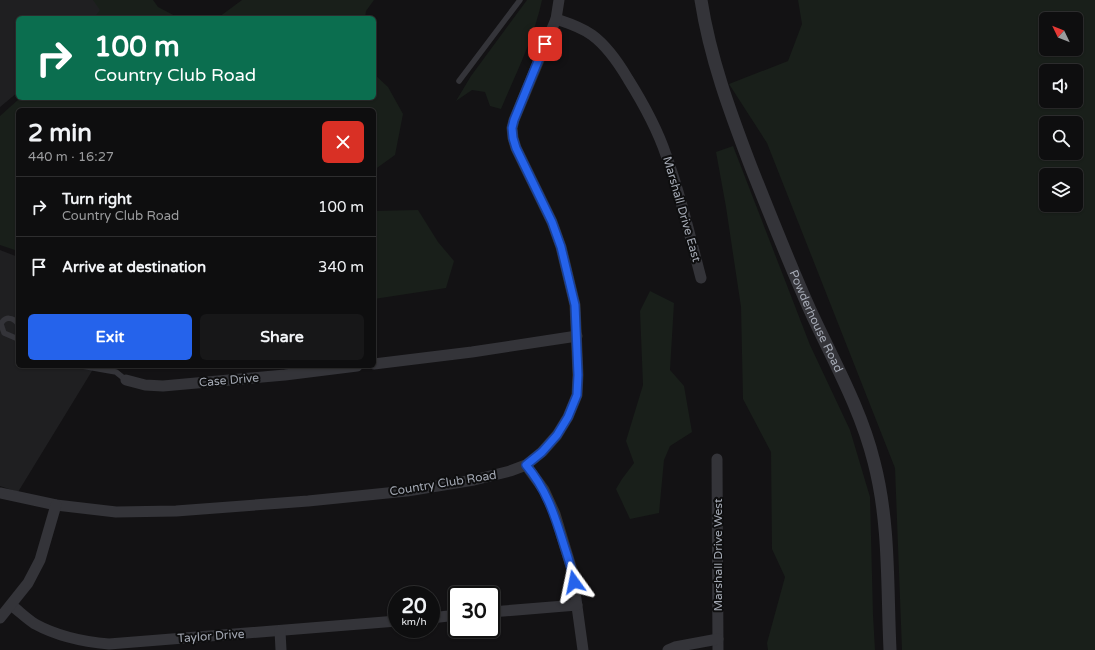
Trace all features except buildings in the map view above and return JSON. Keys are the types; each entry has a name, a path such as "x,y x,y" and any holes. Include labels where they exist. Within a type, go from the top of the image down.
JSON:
{"street":[{"name":"Country Club Road","path":"2,491 56,505 116,512 176,511 308,501 407,491 474,480 510,471 526,465 542,452 552,441 568,417 577,395 578,375 575,305 561,247 552,222 516,148 512,128 517,109 556,19 559,0"},
{"name":"Powderhouse Road","path":"700,0 713,59 731,115 797,282 855,407 874,461 879,483 885,528 890,650"},
{"name":"Marshall Drive East","path":"556,19 580,27 605,46 617,61 644,104 666,153 671,168 701,278"},
{"path":"376,364 472,352 577,336"},
{"name":"Case Drive","path":"126,380 145,385 163,386 285,375 341,368"},
{"name":"Marshall Drive West","path":"717,459 718,650"},
{"path":"526,465 544,490 555,514 572,570 583,650"},
{"path":"0,618 28,583 40,560 56,505"},
{"name":"Taylor Drive","path":"11,605 34,623 45,628 79,640 91,643 109,644 388,621"},
{"path":"500,611 577,605"},
{"path":"280,631 281,650"},
{"path":"668,650 675,647 718,639"}],"lane":[{"path":"459,81 520,0"},
{"path":"16,322 11,318 6,318 0,324 4,333 16,338"},
{"path":"93,368 116,372 126,380"}],"shaded area":[{"path":"0,0 95,0 107,14 105,16 16,16 16,94 0,107"},
{"path":"93,0 153,0 158,7 175,16 96,16 100,10"},
{"path":"242,0 374,0 366,11 365,16 220,16"},
{"path":"527,0 542,0 539,14 529,42 501,109 490,106 485,92 472,90 456,101 471,76"},
{"path":"798,0 1095,0 1095,650 902,650 895,468 767,143 729,84 788,61 802,24"},
{"path":"376,76 388,87 403,114 395,155 376,169 376,108 16,108 16,250 0,245 0,116 18,100 376,100"},
{"path":"733,146 810,345 850,430 870,497 875,650 768,650 767,643 785,577 772,549 771,452 743,399 741,307 716,152"},
{"path":"418,210 438,242 454,261 446,288 376,299 376,211"},
{"path":"0,250 16,256 16,368 94,368 18,492 0,486"},
{"path":"650,291 674,303 670,370 684,386 692,432 670,446 664,460 659,513 630,519 616,489 634,463 626,441 643,385 640,311"}],"route":[{"path":"545,44 517,109 512,128 516,148 552,222 561,247 575,305 578,375 577,395 568,417 557,435 542,452 526,465 544,490 555,514 572,570 574,582"}]}
